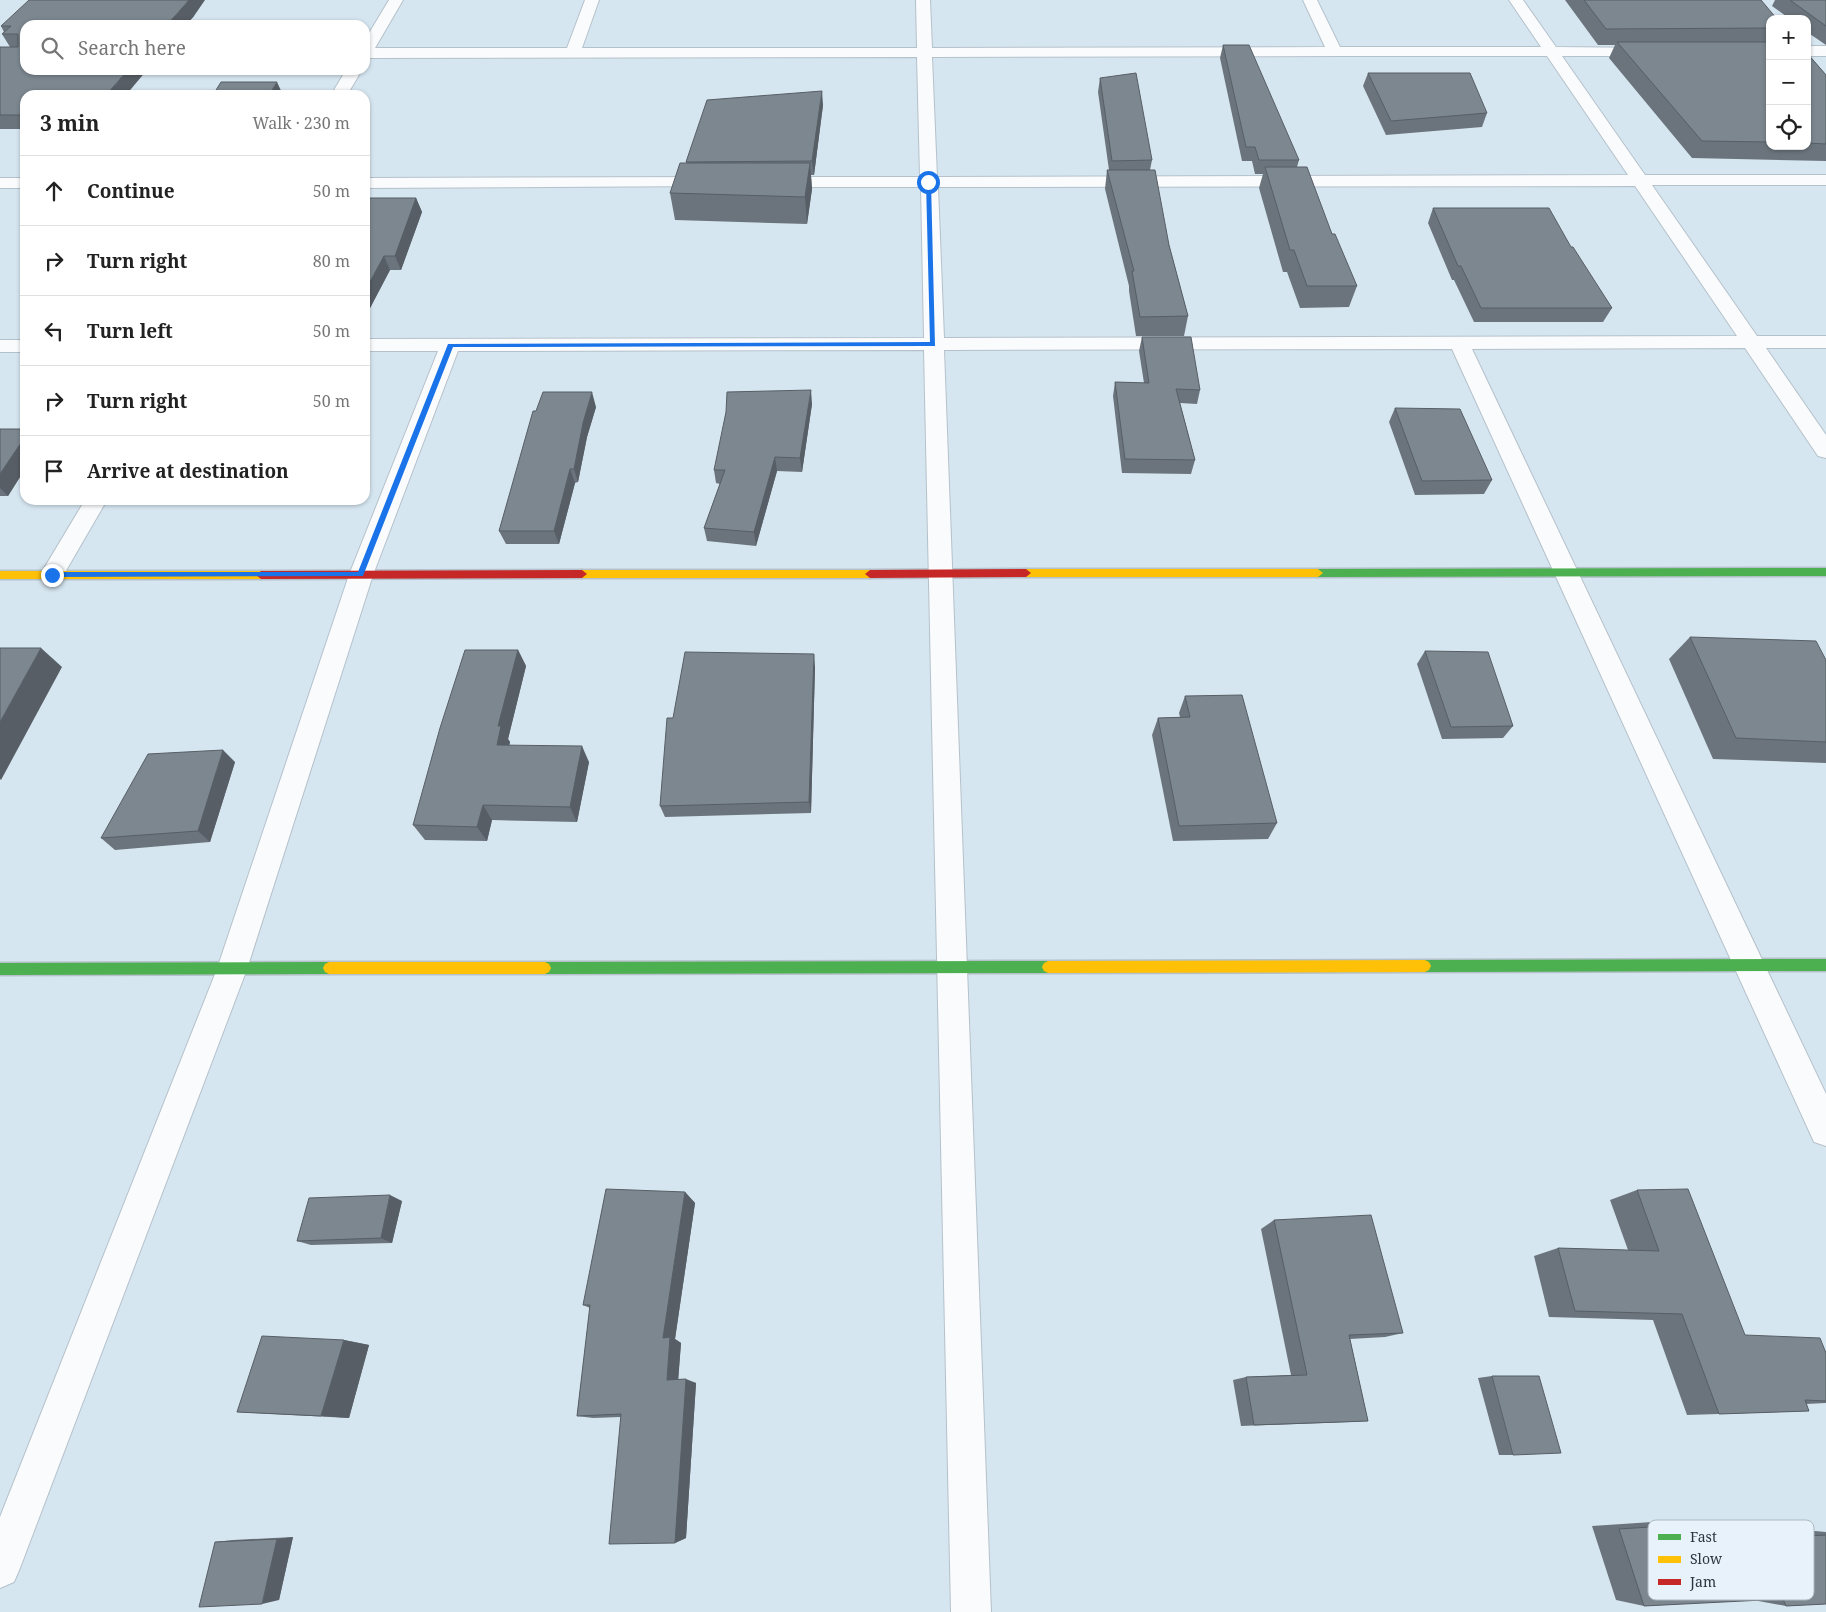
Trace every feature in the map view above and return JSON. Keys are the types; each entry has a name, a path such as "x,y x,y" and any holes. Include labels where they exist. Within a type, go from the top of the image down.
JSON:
{"street":[{"path":"370,44 396,0"},
{"path":"573,53 592,0"},
{"path":"923,0 954,967 971,1612"},
{"path":"1310,0 1335,52"},
{"path":"1516,0 1826,451"},
{"path":"370,53 1660,51"},
{"path":"1811,51 1826,51"},
{"path":"343,90 351,75"},
{"path":"760,182 1826,180"},
{"path":"370,183 730,182"},
{"path":"0,183 20,183"},
{"path":"370,345 1826,342"},
{"path":"1459,343 1564,572 1826,1130"},
{"path":"0,1568 232,969 361,575 450,345"},
{"path":"0,346 20,346"},
{"path":"52,575 93,505"},
{"path":"0,575 1826,572"},
{"path":"0,969 1826,965"}],"building":[{"path":"29,0 189,0 171,20 20,20 20,75 124,75 110,90 20,90 20,115 0,115 0,47 18,47 18,34 2,34 11,26 1,26"},
{"path":"1584,0 1761,0 1774,15 1766,15 1766,28 1606,29"},
{"path":"1790,0 1826,0 1826,26"},
{"path":"1617,42 1766,42 1766,142 1702,141"},
{"path":"1223,45 1249,45 1299,160 1259,160 1255,147 1246,147"},
{"path":"1811,58 1826,75 1826,144 1811,143"},
{"path":"1136,73 1152,160 1112,161 1100,78"},
{"path":"1368,73 1470,73 1487,113 1391,121"},
{"path":"221,82 277,82 272,90 216,90"},
{"path":"822,91 812,161 686,162 707,100"},
{"path":"680,163 810,163 805,197 670,193"},
{"path":"1265,167 1307,167 1332,234 1335,234 1357,286 1307,286 1294,250 1290,250"},
{"path":"1107,170 1155,170 1169,245 1188,316 1140,317 1132,271 1134,271"},
{"path":"370,198 416,198 395,256 384,256 370,282"},
{"path":"1433,208 1549,208 1571,247 1573,247 1612,308 1481,308 1461,266 1458,266"},
{"path":"1142,337 1191,337 1200,390 1176,389 1195,460 1125,459 1115,382 1149,383"},
{"path":"811,390 800,458 775,457 754,532 704,528 725,470 714,470 726,412 727,392"},
{"path":"543,392 592,392 583,423 574,469 570,469 554,531 499,531 533,411 536,411"},
{"path":"1395,408 1460,409 1492,480 1422,481"},
{"path":"0,429 20,429 20,444 0,474"},
{"path":"1690,637 1816,641 1826,660 1826,742 1736,738"},
{"path":"0,648 41,648 0,722"},
{"path":"465,650 518,650 498,726 501,726 497,745 582,746 570,807 483,805 477,827 413,825 440,728"},
{"path":"1425,651 1488,652 1513,726 1451,727"},
{"path":"685,652 814,654 809,802 660,806 667,718 673,718"},
{"path":"1242,695 1277,823 1179,826 1158,718 1190,717 1185,696"},
{"path":"223,750 198,831 101,838 148,754"},
{"path":"606,1189 685,1192 663,1338 670,1337 667,1380 686,1379 675,1543 609,1544 621,1414 577,1416 590,1305 583,1305"},
{"path":"1688,1189 1745,1335 1820,1338 1826,1353 1826,1401 1805,1400 1809,1411 1719,1414 1682,1314 1575,1311 1558,1248 1659,1251 1637,1190"},
{"path":"390,1195 381,1238 297,1241 309,1198"},
{"path":"1371,1215 1403,1333 1349,1335 1368,1421 1254,1425 1246,1377 1307,1375 1274,1220"},
{"path":"262,1336 344,1340 321,1416 237,1412"},
{"path":"1492,1376 1539,1376 1561,1453 1513,1455"},
{"path":"1648,1527 1648,1600 1763,1600 1644,1606 1619,1529"},
{"path":"1826,1535 1826,1604 1786,1606 1783,1600 1814,1600 1814,1536"},
{"path":"277,1539 262,1604 199,1607 215,1542"}],"traffic: fast":[{"path":"1318,573 1826,572"},
{"path":"1425,966 1826,965"},
{"path":"545,968 1048,967"},
{"path":"0,969 329,968"}],"traffic: slow":[{"path":"1026,573 1318,573"},
{"path":"582,574 870,574"},
{"path":"0,575 261,575"},
{"path":"1048,967 1425,966"},
{"path":"329,968 545,968"}],"traffic: jam":[{"path":"870,574 1026,573"},
{"path":"261,575 582,574"}],"route":[{"path":"52,575 361,575 450,345 933,344 928,182"}]}
